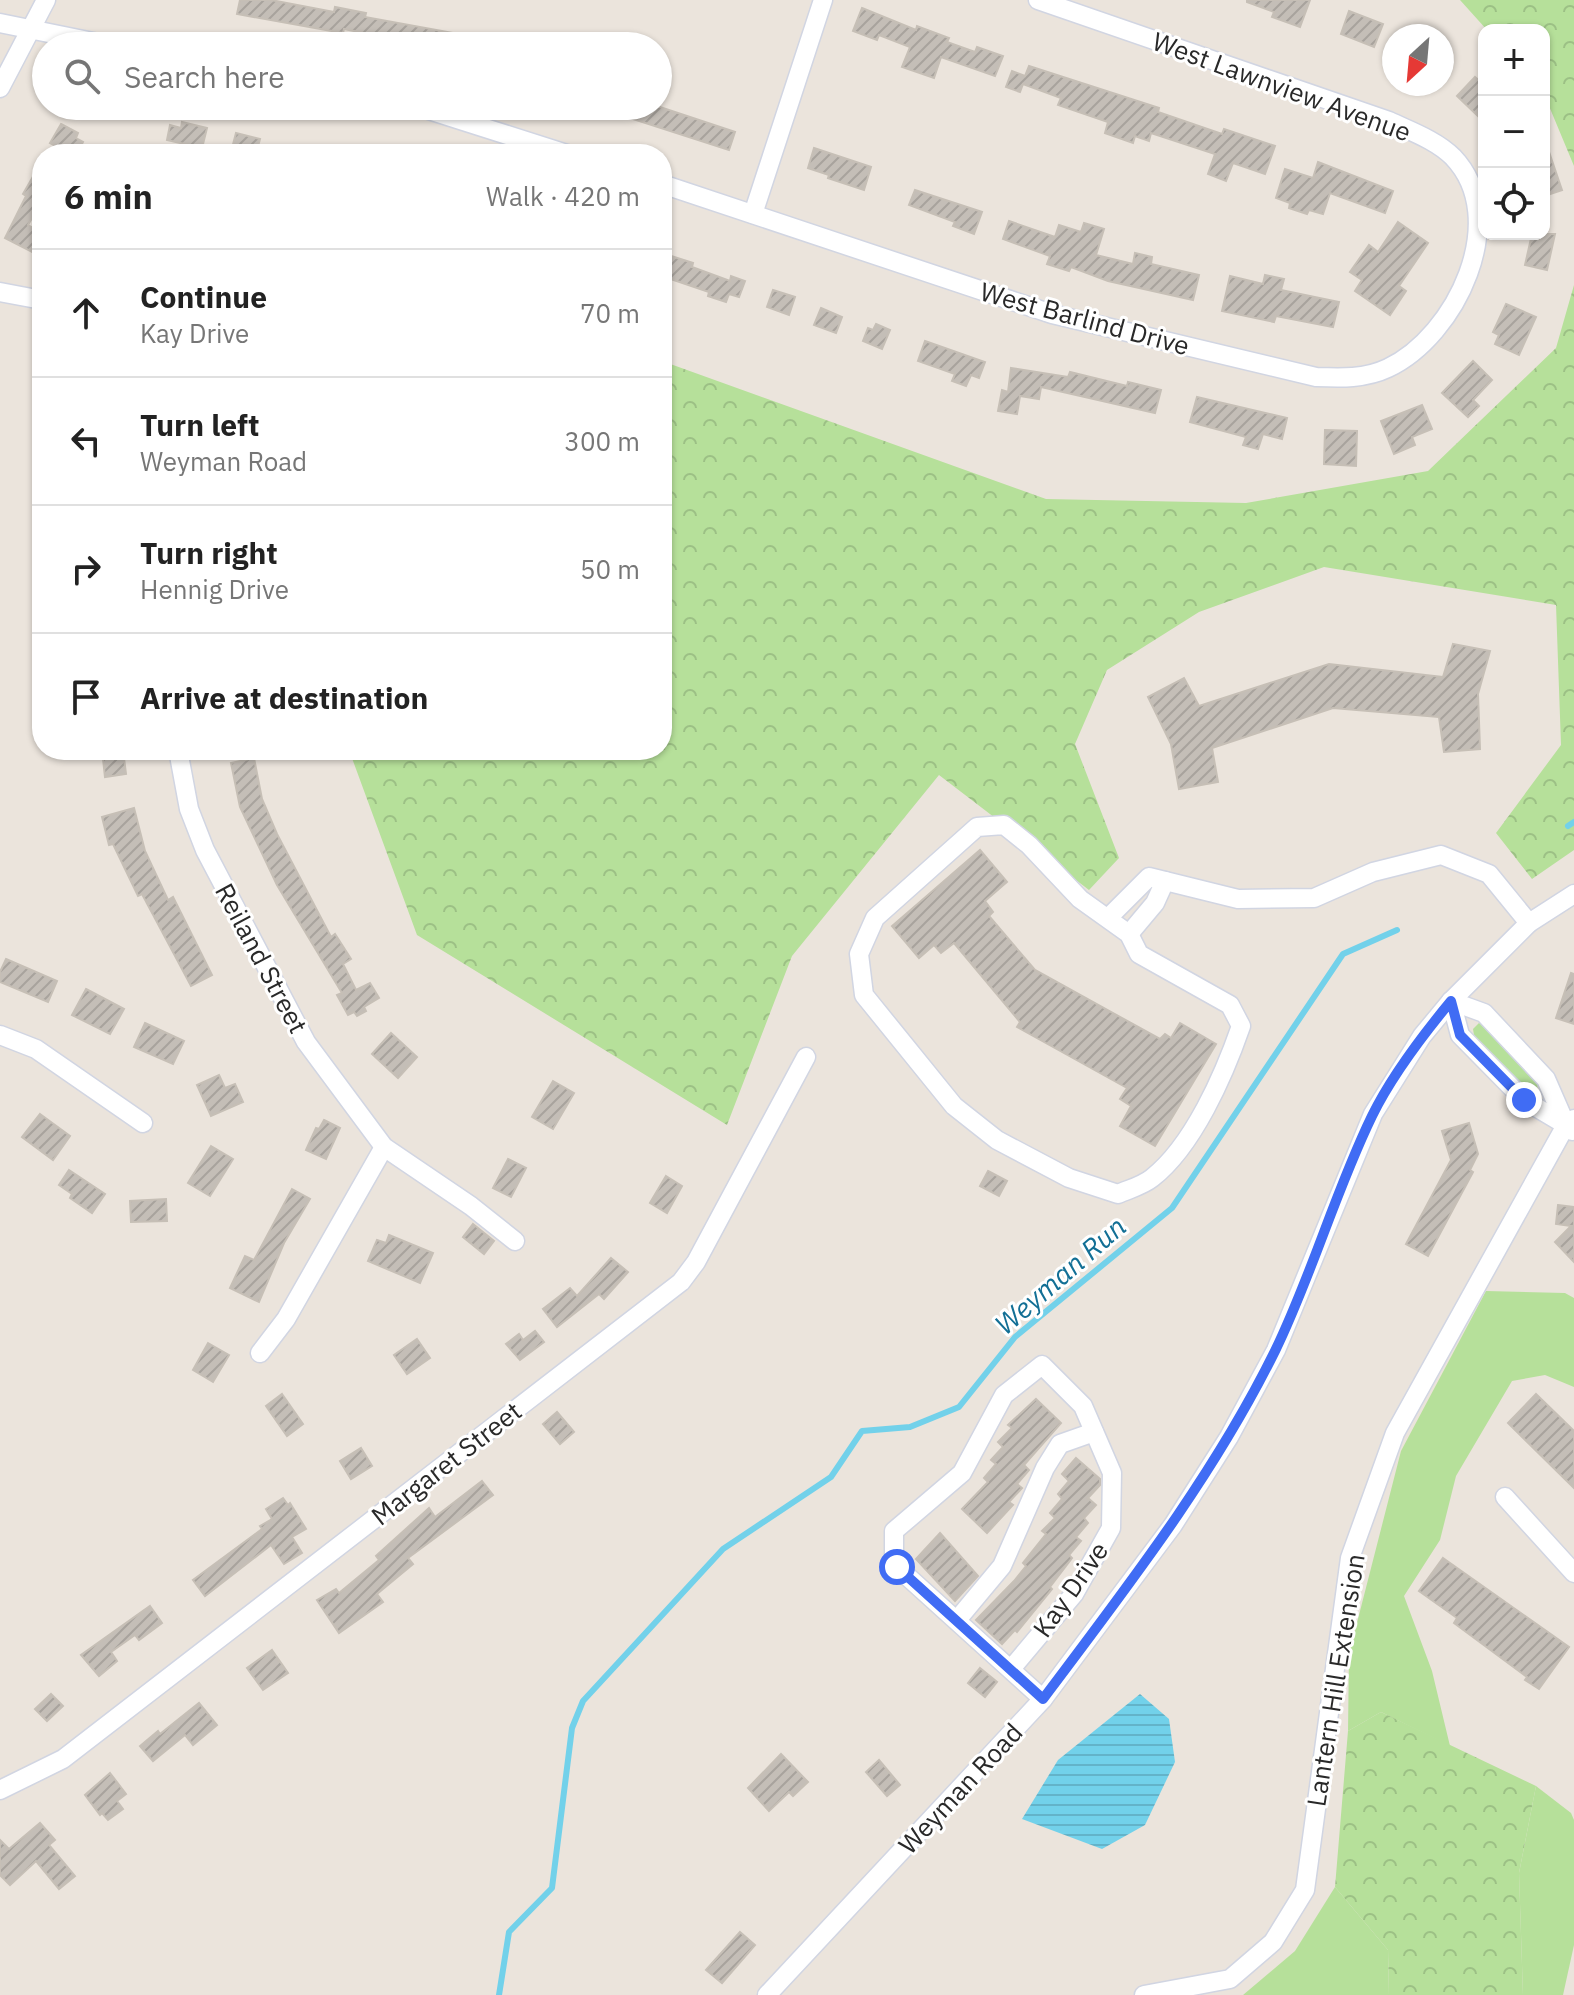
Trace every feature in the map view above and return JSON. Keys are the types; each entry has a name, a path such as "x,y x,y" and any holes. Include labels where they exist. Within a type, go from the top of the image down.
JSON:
{"street":[{"path":"0,88 46,0"},
{"path":"753,214 823,0"},
{"name":"West Lawnview Avenue","path":"1038,0 1389,121 1424,137 1452,156 1469,179 1478,205 1477,234 1470,270"},
{"path":"0,23 40,32"},
{"path":"460,120 536,144"},
{"name":"West Barlind Drive","path":"672,187 1052,314 1316,377 1350,379 1387,369 1417,350 1448,313 1470,270"},
{"path":"0,292 32,298"},
{"name":"Reiland Street","path":"180,760 186,798 199,836 306,1042 384,1147 471,1206 515,1241"},
{"path":"1004,825 1029,845 1080,899 1108,918 1129,934 1139,954 1230,1005 1241,1026 1226,1069 1180,1151 1150,1180 1118,1194 1069,1178 1009,1146 954,1106 864,995 859,954 875,918 977,827 1004,825"},
{"path":"1108,918 1149,877 1238,899 1314,898 1373,872 1441,855 1489,874 1529,923"},
{"path":"1129,934 1155,903 1165,881"},
{"name":"Weyman Road","path":"767,1995 1043,1699 1173,1525 1229,1437 1276,1350 1373,1114 1422,1036 1451,1001 1529,923 1574,894"},
{"path":"1451,1001 1484,1013 1546,1079 1571,1126"},
{"path":"1451,1001 1460,1035 1524,1100 1571,1126"},
{"path":"0,1035 36,1049 143,1123"},
{"name":"Margaret Street","path":"0,1790 63,1759 681,1282 696,1262 806,1057"},
{"name":"Lantern Hill Extension","path":"1144,1995 1230,1979 1273,1942 1305,1890 1350,1558 1395,1433 1473,1291 1571,1126"},
{"path":"260,1353 286,1319 384,1147"},
{"name":"Kay Drive","path":"1011,1669 1074,1594 1111,1528 1112,1473 1083,1406 1042,1365 1004,1395 962,1473 894,1531 894,1555 897,1567 1043,1699"},
{"path":"957,1620 1002,1566 1045,1468 1060,1444 1094,1432"},
{"path":"1505,1497 1574,1573"}],"green space":[{"path":"1460,0 1574,0 1574,166 1550,108 1550,24 1482,24"},
{"path":"1574,285 1574,850 1532,879 1496,833 1561,745 1556,605 1324,567 1199,612 1107,670 1075,744 1119,858 1089,890 939,775 792,956 727,1125 417,935 353,760 672,760 672,365 1046,499 1246,503 1428,471 1556,348"},
{"path":"1479,1023 1484,1024 1538,1081 1537,1092 1527,1092 1474,1035 1473,1029"},
{"path":"1486,1291 1565,1293 1574,1298 1574,1387 1545,1375 1512,1381 1456,1476 1440,1540 1404,1596 1432,1671 1450,1746 1381,1712 1348,1731 1349,1654 1401,1451"},
{"path":"1381,1712 1536,1786 1519,1873 1523,1995 1389,1995 1388,1950 1335,1887 1348,1731"},
{"path":"1536,1786 1571,1813 1574,1820 1574,1945 1563,1995 1523,1995 1519,1873"},
{"path":"1335,1887 1388,1950 1389,1995 1243,1995 1295,1951"}],"water":[{"path":"1140,1694 1169,1719 1175,1762 1145,1825 1102,1849 1022,1819 1058,1760"}],"building":[{"path":"240,0 271,0 334,12 335,7 366,13 365,17 448,32 359,32 344,29 343,32 337,32 237,14"},
{"path":"1247,0 1310,0 1300,27 1272,17 1274,12"},
{"path":"862,8 916,30 917,26 949,38 947,42 975,52 977,47 1003,56 995,76 941,57 934,78 902,67 910,47 879,35 877,40 853,31"},
{"path":"1349,11 1383,24 1374,47 1341,34"},
{"path":"1029,66 1159,108 1158,112 1222,134 1224,129 1275,146 1265,174 1233,163 1226,181 1208,174 1215,154 1151,133 1149,141 1135,136 1133,143 1105,133 1108,122 1058,105 1061,98 1023,84 1020,92 1006,87 1012,71 1025,76"},
{"path":"1475,77 1478,80 1478,116 1457,96"},
{"path":"672,111 735,132 729,150 636,120 672,120"},
{"path":"182,122 207,128 203,144 167,140 170,125 181,128"},
{"path":"61,124 78,133 76,138 83,142 82,144 50,143"},
{"path":"236,133 260,139 259,144 233,144"},
{"path":"814,148 871,167 864,190 808,168"},
{"path":"1550,155 1562,190 1550,194"},
{"path":"1318,162 1393,191 1385,213 1330,193 1323,214 1309,210 1307,214 1289,208 1290,203 1276,198 1285,169 1313,178"},
{"path":"32,178 32,218 28,225 32,227 32,252 5,238 26,196 23,194"},
{"path":"915,190 982,212 974,234 953,226 955,222 909,205"},
{"path":"1009,221 1055,237 1059,225 1081,232 1084,223 1104,229 1096,255 1133,264 1135,253 1152,257 1151,264 1199,275 1193,300 1108,281 1071,267 1069,271 1047,264 1050,256 1003,239"},
{"path":"1398,222 1428,243 1399,286 1406,291 1390,315 1355,291 1362,280 1350,272 1369,245 1378,252"},
{"path":"1550,234 1555,234 1547,270 1525,265 1531,240 1550,240"},
{"path":"672,256 730,281 731,276 745,281 739,297 729,294 726,302 708,296 709,292 672,279"},
{"path":"1265,275 1284,279 1281,290 1339,302 1333,327 1276,316 1274,322 1222,311 1230,276 1263,284"},
{"path":"773,290 795,297 789,315 767,307"},
{"path":"1506,304 1536,317 1519,355 1495,344 1499,335 1493,332"},
{"path":"821,308 842,317 836,333 814,325"},
{"path":"876,324 890,330 882,349 863,341 868,328 873,330"},
{"path":"925,341 985,362 979,378 971,375 966,386 952,381 955,374 918,361"},
{"path":"1473,361 1492,380 1473,400 1479,406 1468,417 1442,393"},
{"path":"1011,368 1068,377 1070,372 1127,386 1128,382 1161,390 1155,413 1041,387 1039,399 1020,396 1017,414 998,411 1002,390 1008,392"},
{"path":"1197,397 1287,418 1282,439 1263,434 1258,449 1243,445 1246,437 1190,422"},
{"path":"1422,405 1432,429 1412,437 1415,445 1394,454 1381,421"},
{"path":"1325,430 1357,431 1356,466 1324,464"},
{"path":"1453,644 1490,651 1478,694 1480,749 1444,752 1439,717 1333,708 1212,748 1218,782 1179,789 1171,744 1148,697 1184,678 1199,706 1329,664 1443,677"},
{"path":"103,760 124,760 126,774 105,777"},
{"path":"254,760 262,799 277,834 331,937 335,934 351,959 343,964 356,990 370,983 379,998 364,1007 366,1011 357,1016 354,1012 348,1015 337,995 342,993 277,885 240,807 231,763"},
{"path":"134,808 145,851 168,900 173,897 212,975 191,986 142,894 138,896 113,844 109,845 102,817"},
{"path":"980,850 1007,882 985,901 993,912 989,916 1035,970 1160,1039 1165,1034 1171,1038 1180,1023 1216,1044 1155,1146 1120,1126 1131,1106 1120,1099 1127,1088 1017,1027 1020,1022 954,943 941,953 934,945 919,958 892,926"},
{"path":"6,959 57,981 48,1002 0,982 0,972"},
{"path":"1571,973 1574,974 1574,1024 1556,1018"},
{"path":"86,989 124,1009 110,1034 72,1015"},
{"path":"145,1023 184,1041 173,1064 134,1047"},
{"path":"391,1033 417,1057 398,1078 372,1054"},
{"path":"219,1075 225,1088 235,1084 243,1102 211,1116 197,1085"},
{"path":"553,1081 574,1093 553,1129 532,1117"},
{"path":"40,1114 70,1136 53,1160 22,1137"},
{"path":"324,1120 340,1128 326,1159 306,1150 316,1128 319,1129"},
{"path":"1469,1123 1478,1154 1470,1170 1473,1172 1428,1256 1406,1244 1451,1160 1442,1131"},
{"path":"211,1146 233,1159 210,1196 188,1183"},
{"path":"508,1159 526,1168 511,1197 493,1188"},
{"path":"69,1170 105,1194 92,1213 70,1198 72,1194 59,1185"},
{"path":"988,1171 1007,1181 999,1196 980,1186"},
{"path":"666,1176 682,1186 667,1213 650,1203"},
{"path":"292,1189 310,1199 284,1243 259,1302 230,1288 245,1256 254,1260"},
{"path":"166,1199 167,1221 131,1222 130,1201"},
{"path":"1558,1205 1574,1207 1574,1262 1555,1242 1571,1226 1556,1224"},
{"path":"473,1224 494,1241 484,1254 463,1237"},
{"path":"389,1235 433,1253 420,1283 368,1261 377,1240 386,1243"},
{"path":"611,1258 628,1272 604,1299 599,1294 557,1327 543,1309 570,1288 577,1296"},
{"path":"535,1331 544,1342 520,1360 506,1344 519,1334 523,1340"},
{"path":"417,1339 430,1358 407,1374 394,1355"},
{"path":"208,1343 229,1355 213,1382 193,1370"},
{"path":"282,1394 303,1424 287,1436 266,1406"},
{"path":"1536,1394 1574,1431 1574,1488 1508,1423"},
{"path":"1036,1399 1061,1423 1024,1465 1029,1470 1017,1484 1022,1488 1009,1502 1013,1505 987,1533 962,1509 988,1482 984,1478 996,1464 991,1460 1003,1447 998,1442 1012,1428 1008,1425"},
{"path":"557,1412 574,1432 560,1444 543,1424"},
{"path":"361,1448 372,1466 351,1479 340,1461"},
{"path":"1076,1458 1100,1479 1100,1485 1088,1498 1096,1505 1084,1518 1088,1523 1076,1537 1081,1541 1069,1555 1072,1558 1050,1587 1052,1589 1017,1632 1015,1630 1002,1644 976,1620 1014,1581 1026,1566 1023,1563 1046,1534 1042,1531 1055,1518 1050,1513 1062,1499 1058,1494 1069,1481 1062,1474"},
{"path":"482,1481 493,1495 408,1558 413,1564 377,1594 383,1602 339,1633 317,1600 336,1589 339,1593 379,1560 376,1556 429,1508 435,1517"},
{"path":"283,1498 288,1505 290,1503 306,1529 292,1537 302,1553 284,1564 271,1545 205,1596 193,1580 262,1529 260,1526 272,1519 266,1509"},
{"path":"940,1533 978,1576 955,1601 916,1559"},
{"path":"1443,1558 1569,1647 1539,1689 1454,1623 1457,1618 1419,1591"},
{"path":"150,1606 162,1623 139,1640 135,1635 111,1652 117,1661 99,1676 81,1655"},
{"path":"272,1650 288,1673 263,1690 247,1668"},
{"path":"980,1668 997,1682 985,1697 968,1683"},
{"path":"51,1694 63,1706 47,1721 35,1709"},
{"path":"199,1703 217,1725 193,1745 185,1735 153,1761 140,1746"},
{"path":"781,1754 808,1782 793,1796 789,1792 769,1811 748,1788"},
{"path":"879,1760 900,1785 887,1796 866,1772"},
{"path":"110,1773 126,1794 117,1801 123,1809 108,1820 102,1813 100,1815 85,1795"},
{"path":"40,1823 55,1840 49,1845 75,1876 59,1889 36,1861 10,1885 0,1875 0,1840 9,1849"},
{"path":"740,1932 755,1945 722,1983 706,1970"}],"waterway":[{"name":"Weyman Run","path":"1568,826 1574,822"},
{"name":"Weyman Run","path":"499,1995 509,1932 552,1888 572,1728 583,1701 723,1549 831,1477 862,1431 910,1427 959,1407 1015,1337 1172,1208 1343,954 1397,930"}],"route":[{"path":"897,1567 1043,1699 1173,1525 1229,1437 1276,1350 1373,1114 1422,1036 1451,1001 1460,1035 1524,1100"}]}
